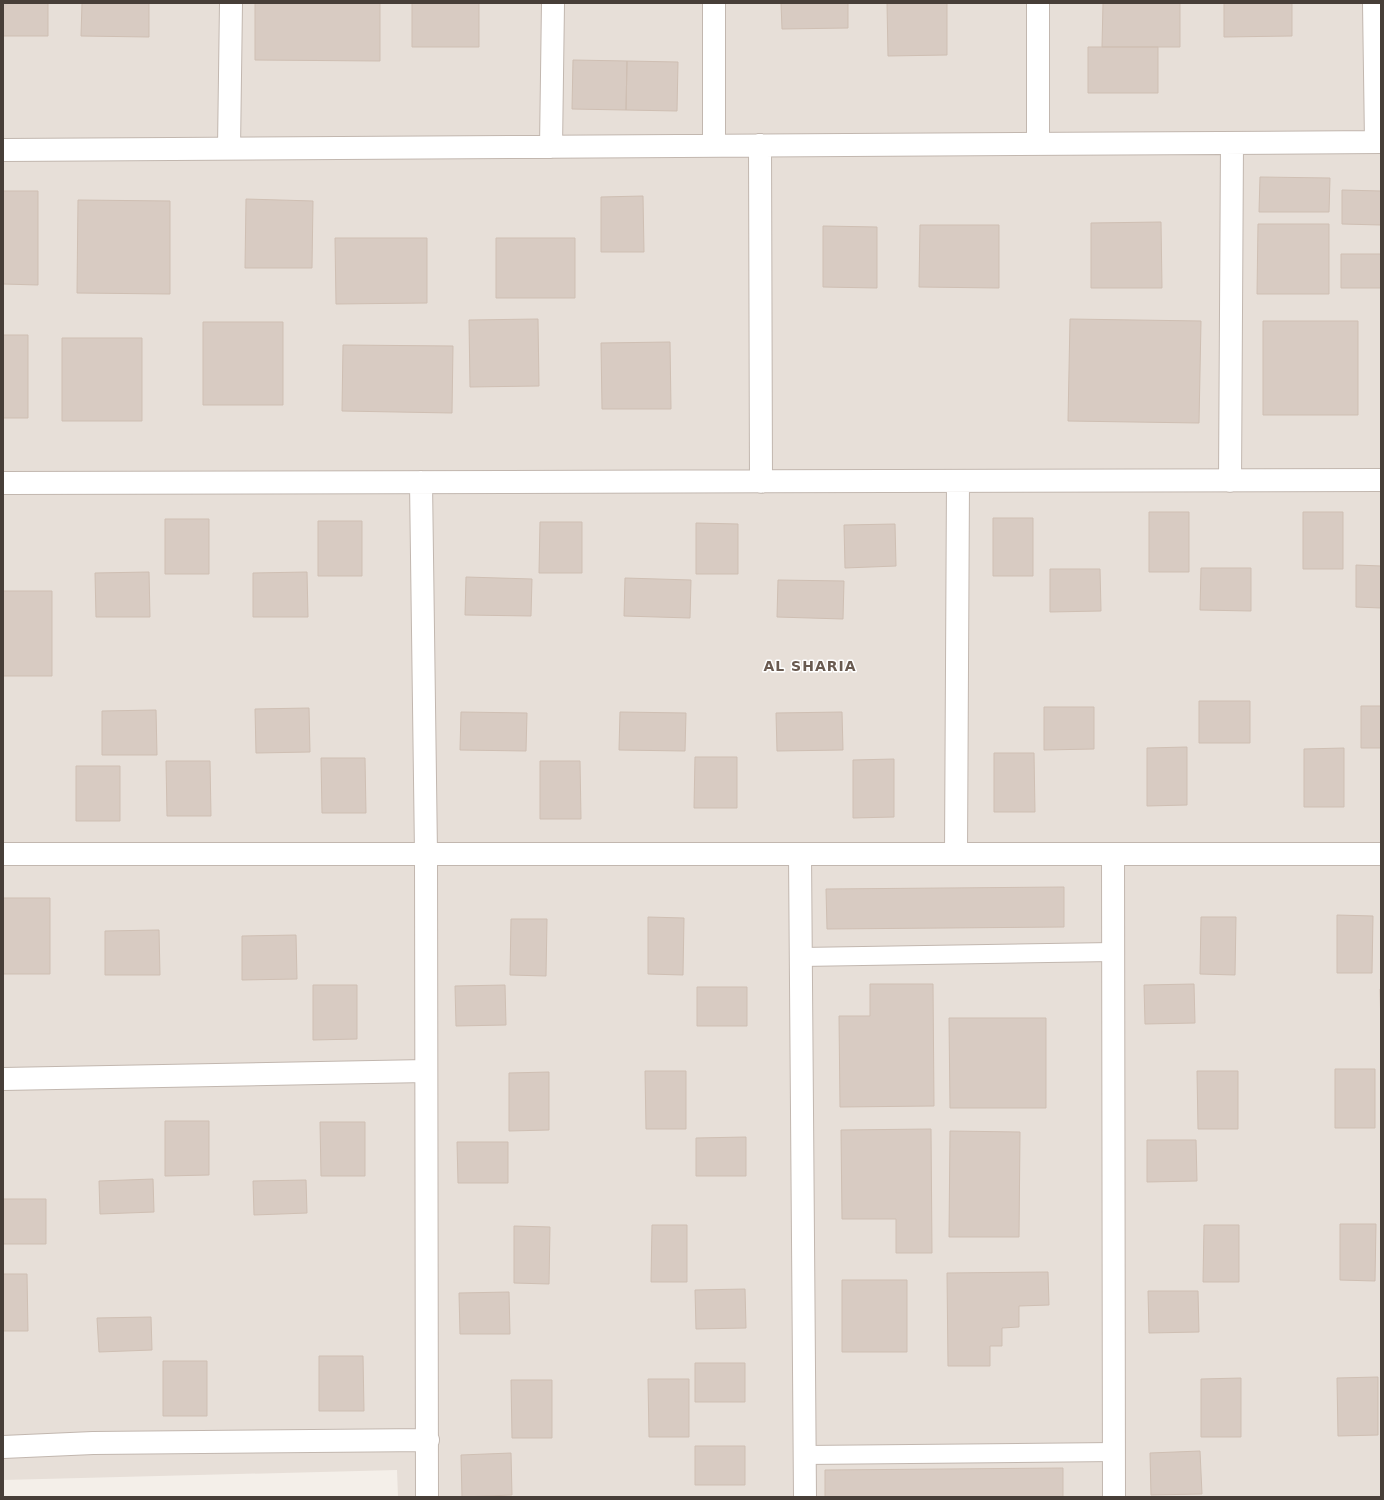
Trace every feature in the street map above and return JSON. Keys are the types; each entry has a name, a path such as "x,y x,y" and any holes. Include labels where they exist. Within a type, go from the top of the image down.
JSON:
{"street":[{"path":"229,148 231,3"},
{"path":"551,147 553,3"},
{"path":"714,3 714,146"},
{"path":"1038,3 1038,144"},
{"path":"3,150 1378,142 1374,3"},
{"path":"1230,481 1232,143"},
{"path":"760,145 761,482"},
{"path":"3,483 1381,480"},
{"path":"956,854 958,481"},
{"path":"421,482 426,854 427,1497"},
{"path":"3,854 1381,854"},
{"path":"800,854 805,1497"},
{"path":"1113,854 1114,1497"},
{"path":"3,1079 426,1071"},
{"path":"3,1447 93,1443 428,1440"}],"lane":[{"path":"801,957 1113,952"},
{"path":"804,1455 1114,1452"}],"shaded area":[{"path":"3,3 1381,3 1381,1497 398,1497 397,1470 3,1480"}],"building":[{"path":"3,3 48,3 48,36 3,36"},
{"path":"82,3 149,3 149,37 81,36"},
{"path":"255,3 380,3 380,61 255,60"},
{"path":"412,3 479,3 479,47 412,47"},
{"path":"781,3 848,3 848,28 782,29"},
{"path":"887,3 947,3 947,55 888,56"},
{"path":"1103,3 1180,3 1180,47 1102,47"},
{"path":"1224,3 1292,3 1292,36 1224,37"},
{"path":"1088,47 1158,47 1158,93 1088,93"},
{"path":"573,60 627,61 626,110 572,109"},
{"path":"627,61 678,62 677,111 626,110"},
{"path":"1260,177 1330,178 1329,212 1259,212"},
{"path":"1342,190 1381,191 1381,225 1342,224"},
{"path":"3,191 38,191 38,285 3,284"},
{"path":"643,196 644,252 601,252 601,197"},
{"path":"246,199 313,201 312,268 245,268"},
{"path":"78,200 170,201 170,294 77,293"},
{"path":"1161,222 1162,288 1091,288 1091,223"},
{"path":"1258,224 1329,224 1329,294 1257,294"},
{"path":"920,225 999,225 999,288 919,287"},
{"path":"823,226 877,227 877,288 823,287"},
{"path":"335,238 427,238 427,303 336,304"},
{"path":"496,238 575,238 575,298 496,298"},
{"path":"1341,254 1381,254 1381,288 1341,288"},
{"path":"538,319 539,386 470,387 469,320"},
{"path":"1070,319 1201,321 1199,423 1068,421"},
{"path":"1263,321 1358,321 1358,415 1263,415"},
{"path":"203,322 283,322 283,405 203,405"},
{"path":"3,335 28,335 28,418 3,418"},
{"path":"62,338 142,338 142,421 62,421"},
{"path":"670,342 671,409 602,409 601,343"},
{"path":"343,345 453,346 452,413 342,411"},
{"path":"1149,512 1189,512 1189,572 1149,572"},
{"path":"1303,512 1343,512 1343,569 1303,569"},
{"path":"993,518 1033,518 1033,576 993,576"},
{"path":"165,519 209,519 209,574 165,574"},
{"path":"318,521 362,521 362,576 318,576"},
{"path":"540,522 582,522 582,573 539,573"},
{"path":"696,523 738,524 738,574 696,574"},
{"path":"895,524 896,566 845,568 844,525"},
{"path":"1356,565 1381,566 1381,608 1356,607"},
{"path":"1201,568 1251,568 1251,611 1200,610"},
{"path":"1050,569 1100,569 1101,611 1050,612"},
{"path":"149,572 150,617 96,617 95,573"},
{"path":"307,572 308,617 253,617 253,573"},
{"path":"466,577 532,579 531,616 465,615"},
{"path":"625,578 691,580 690,618 624,616"},
{"path":"778,580 844,581 843,619 777,617"},
{"path":"3,591 52,591 52,676 3,676"},
{"path":"1199,701 1250,701 1250,743 1199,743"},
{"path":"1361,706 1381,706 1381,748 1361,748"},
{"path":"1044,707 1094,707 1094,749 1044,750"},
{"path":"309,708 310,752 256,753 255,709"},
{"path":"156,710 157,755 102,755 102,711"},
{"path":"461,712 527,713 526,751 460,750"},
{"path":"620,712 686,713 685,751 619,750"},
{"path":"842,712 843,750 777,751 776,713"},
{"path":"1187,747 1187,805 1147,806 1147,748"},
{"path":"1344,748 1344,807 1304,807 1304,749"},
{"path":"994,753 1034,753 1035,812 994,812"},
{"path":"695,757 737,757 737,808 694,808"},
{"path":"321,758 365,758 366,813 322,813"},
{"path":"894,759 894,817 853,818 853,760"},
{"path":"166,761 210,761 211,816 167,816"},
{"path":"540,761 580,761 581,819 540,819"},
{"path":"76,766 120,766 120,821 76,821"},
{"path":"1064,887 1064,927 827,929 826,889"},
{"path":"3,898 50,898 50,974 3,974"},
{"path":"1337,915 1373,916 1372,973 1337,973"},
{"path":"648,917 684,918 683,975 648,974"},
{"path":"1201,917 1236,917 1235,975 1200,974"},
{"path":"511,919 547,919 546,976 510,975"},
{"path":"159,930 160,975 105,975 105,931"},
{"path":"296,935 297,979 242,980 242,936"},
{"path":"870,984 933,984 934,1106 840,1107 839,1016 870,1016"},
{"path":"1194,984 1195,1023 1145,1024 1144,985"},
{"path":"313,985 357,985 357,1039 313,1040"},
{"path":"505,985 506,1025 456,1026 455,986"},
{"path":"697,987 747,987 747,1026 697,1026"},
{"path":"1380,989 1381,989 1381,1028"},
{"path":"949,1018 1046,1018 1046,1108 950,1108"},
{"path":"1335,1069 1375,1069 1375,1128 1335,1128"},
{"path":"645,1071 686,1071 686,1129 646,1129"},
{"path":"1197,1071 1238,1071 1238,1129 1198,1129"},
{"path":"549,1072 549,1130 509,1131 509,1073"},
{"path":"165,1121 209,1121 209,1175 165,1176"},
{"path":"320,1122 365,1122 365,1176 321,1176"},
{"path":"931,1129 932,1253 896,1253 896,1219 842,1219 841,1130"},
{"path":"950,1131 1020,1132 1019,1237 949,1237"},
{"path":"746,1137 746,1176 696,1176 696,1138"},
{"path":"1147,1140 1196,1140 1197,1181 1147,1182"},
{"path":"457,1142 508,1142 508,1183 458,1183"},
{"path":"153,1179 154,1212 100,1214 99,1181"},
{"path":"306,1180 307,1213 254,1215 253,1181"},
{"path":"3,1199 46,1199 46,1244 3,1244"},
{"path":"1340,1224 1376,1224 1375,1281 1340,1280"},
{"path":"652,1225 687,1225 687,1282 651,1282"},
{"path":"1204,1225 1239,1225 1239,1282 1203,1282"},
{"path":"514,1226 550,1227 549,1284 514,1283"},
{"path":"1048,1272 1049,1305 1019,1306 1019,1327 1002,1328 1002,1346 990,1346 990,1366 948,1366 947,1273"},
{"path":"3,1274 27,1274 28,1331 3,1331"},
{"path":"842,1280 907,1280 907,1352 842,1352"},
{"path":"745,1289 746,1328 696,1329 695,1290"},
{"path":"1148,1291 1198,1291 1199,1332 1149,1333"},
{"path":"509,1292 510,1334 460,1334 459,1293"},
{"path":"151,1317 152,1350 99,1352 97,1318"},
{"path":"319,1356 363,1356 364,1411 319,1411"},
{"path":"163,1361 207,1361 207,1416 163,1416"},
{"path":"695,1363 745,1363 745,1402 695,1402"},
{"path":"1378,1377 1378,1435 1338,1436 1337,1378"},
{"path":"1241,1378 1241,1437 1201,1437 1201,1379"},
{"path":"648,1379 689,1379 689,1437 649,1437"},
{"path":"511,1380 552,1380 552,1438 512,1438"},
{"path":"695,1446 745,1446 745,1485 695,1485"},
{"path":"1200,1451 1202,1494 1151,1495 1150,1453"},
{"path":"511,1453 512,1495 462,1497 461,1455"},
{"path":"1063,1468 1063,1497 825,1497 825,1470"}],"district":[{"name":"AL SHARIA","path":"810,666"}]}
